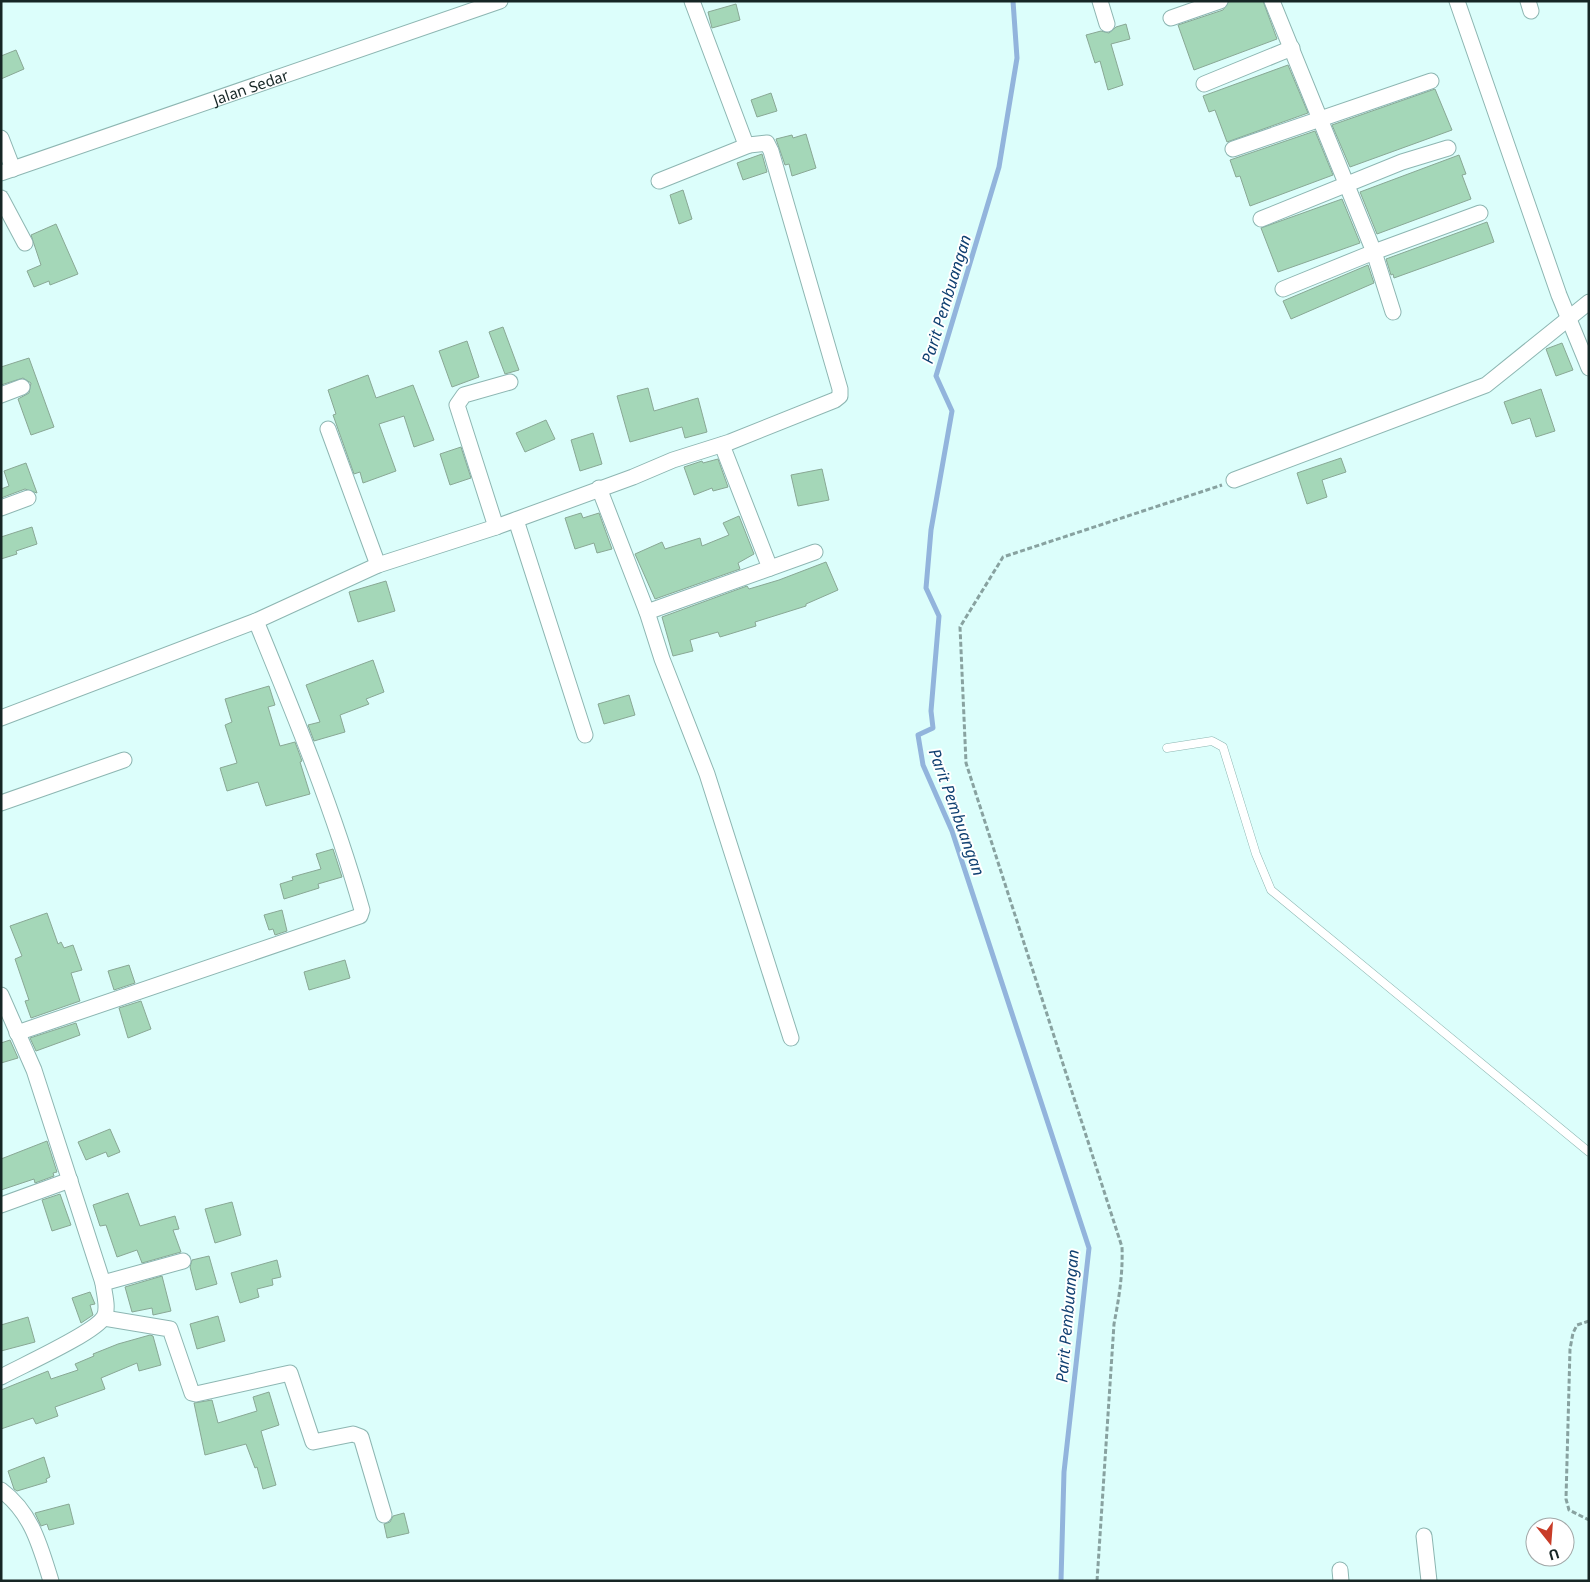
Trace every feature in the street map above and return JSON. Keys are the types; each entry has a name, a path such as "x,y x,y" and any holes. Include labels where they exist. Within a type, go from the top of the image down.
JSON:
{"street":[{"name":"Jalan Sedar","path":"7,171 465,7 500,1"},
{"path":"692,1 745,142 749,145"},
{"path":"1100,1 1107,24"},
{"path":"1172,18 1220,1"},
{"path":"1272,1 1374,252 1393,312"},
{"path":"1457,1 1561,298 1589,368"},
{"path":"1204,84 1292,48"},
{"path":"1233,149 1320,117 1431,81"},
{"path":"1,138 7,171"},
{"path":"1,718 256,621 378,565 496,527 633,477 673,460 722,445 835,400 840,396 840,389 771,150 767,143 749,145 659,181"},
{"path":"1261,219 1402,162 1448,148"},
{"path":"1,198 25,243"},
{"path":"1283,289 1374,252 1480,213"},
{"path":"1234,480 1486,385 1589,302"},
{"path":"496,527 457,405 464,395 510,382"},
{"path":"1,395 22,388"},
{"path":"328,429 378,565"},
{"path":"722,445 770,568"},
{"path":"599,488 707,774 792,1038"},
{"path":"1,508 28,498"},
{"path":"516,520 585,735"},
{"path":"647,612 815,552"},
{"path":"17,1033 360,916 362,910 347,859 310,753 256,621"},
{"path":"1,803 124,760"},
{"path":"1,995 34,1070 103,1283 107,1309 104,1318 88,1331 1,1377"},
{"path":"1,1204 70,1180"},
{"path":"103,1283 183,1261"},
{"path":"104,1318 170,1329 192,1393 196,1394 290,1373 313,1442 353,1434 361,1437 384,1515"},
{"path":"1,1490 24,1512 33,1527 50,1581"},
{"path":"1424,1536 1429,1581"}],"lane":[{"path":"1167,748 1212,741 1223,747 1256,854 1270,890 1589,1152"}],"path":[{"path":"1097,1581 1114,1324 1122,1274 1122,1247 966,763 960,628 1003,557 1234,480"},
{"path":"1589,1322 1577,1325 1573,1333 1570,1349 1566,1499 1569,1510 1589,1520"}],"building":[{"path":"1229,1 1263,1 1277,39 1194,70 1178,25 1223,10"},
{"path":"736,4 740,20 712,28 708,12"},
{"path":"1126,24 1130,39 1111,44 1123,85 1108,90 1100,61 1095,63 1086,35 1101,31 1109,33 1116,27"},
{"path":"16,50 24,69 1,79 1,56"},
{"path":"1288,65 1308,113 1227,142 1215,110 1209,112 1203,96"},
{"path":"1435,89 1452,130 1350,167 1332,125"},
{"path":"771,93 777,111 757,117 751,100"},
{"path":"1315,131 1333,175 1250,206 1240,176 1236,177 1230,160"},
{"path":"806,134 816,168 792,176 789,164 785,165 776,139 792,135 793,138"},
{"path":"762,154 767,172 743,180 737,163"},
{"path":"1459,155 1466,174 1462,175 1471,199 1377,234 1360,192"},
{"path":"683,190 692,219 679,224 670,195"},
{"path":"1342,199 1360,243 1278,272 1261,228"},
{"path":"1487,222 1494,242 1394,278 1393,274 1391,275 1386,259"},
{"path":"56,224 78,274 50,285 49,281 34,287 27,271 41,265 31,235"},
{"path":"1368,265 1374,283 1291,319 1283,301"},
{"path":"503,327 519,370 505,374 489,332"},
{"path":"467,341 479,377 452,387 439,351"},
{"path":"1562,343 1573,370 1556,376 1546,349"},
{"path":"29,358 54,427 31,435 18,399 29,393 31,383 23,378 1,385 1,367"},
{"path":"368,375 376,398 413,385 434,440 414,447 404,416 379,424 396,471 363,483 360,472 354,474 333,415 336,414 328,390"},
{"path":"648,388 654,411 698,398 707,432 685,438 682,427 630,442 617,396"},
{"path":"1541,389 1555,431 1536,437 1530,418 1512,424 1504,402"},
{"path":"546,420 555,439 525,452 516,433"},
{"path":"593,433 602,464 580,471 571,440"},
{"path":"461,447 471,478 450,485 440,454"},
{"path":"1341,458 1346,472 1322,480 1327,497 1307,504 1297,473"},
{"path":"718,459 728,487 713,491 712,488 694,495 684,467 702,461 703,463"},
{"path":"26,463 37,493 25,489 1,498 1,489 9,486 4,471"},
{"path":"822,469 829,500 798,506 791,475"},
{"path":"581,513 583,518 599,513 612,549 597,553 594,543 575,549 565,518"},
{"path":"739,516 754,554 738,563 740,569 655,599 635,554 662,542 665,549 700,538 702,546 729,535 723,523"},
{"path":"32,527 37,544 16,551 17,554 1,559 1,537"},
{"path":"826,562 838,590 806,604 806,606 755,622 756,626 720,637 718,632 690,640 693,651 673,656 662,617 747,586 749,589 779,580"},
{"path":"386,581 395,611 358,622 349,592"},
{"path":"373,660 384,692 366,699 369,704 340,715 345,732 314,741 308,725 320,722 306,685"},
{"path":"269,686 275,705 268,707 280,746 295,742 310,794 266,806 258,782 227,791 220,768 237,763 225,725 232,722 225,699"},
{"path":"629,695 635,715 604,724 598,704"},
{"path":"333,849 342,877 318,884 319,888 284,899 280,884 293,880 292,877 321,869 316,854"},
{"path":"282,910 287,931 275,935 273,929 269,930 264,915"},
{"path":"47,913 58,944 61,942 64,948 73,945 82,970 71,973 80,1001 31,1018 25,1001 29,1000 15,959 22,956 10,926"},
{"path":"345,960 350,978 309,990 304,972"},
{"path":"129,965 135,983 114,990 108,971"},
{"path":"141,1001 151,1029 128,1038 119,1008"},
{"path":"76,1023 80,1035 36,1051 30,1038"},
{"path":"10,1040 18,1058 1,1063 1,1043"},
{"path":"110,1129 120,1152 108,1157 106,1152 86,1160 78,1142"},
{"path":"47,1141 57,1172 53,1173 54,1176 35,1183 34,1179 1,1190 1,1159"},
{"path":"128,1193 140,1226 175,1216 179,1229 173,1230 181,1252 142,1263 137,1250 117,1257 106,1225 100,1226 93,1205"},
{"path":"60,1194 71,1225 52,1231 42,1200"},
{"path":"232,1202 241,1235 215,1243 205,1209"},
{"path":"209,1256 217,1284 196,1290 190,1267 192,1260"},
{"path":"277,1260 281,1277 272,1279 273,1285 257,1289 259,1297 240,1303 231,1273"},
{"path":"162,1276 171,1311 153,1315 152,1308 132,1312 125,1287"},
{"path":"90,1292 95,1304 90,1305 93,1315 81,1323 72,1298"},
{"path":"218,1316 225,1341 197,1349 190,1324"},
{"path":"28,1317 35,1342 1,1351 1,1325"},
{"path":"150,1335 153,1336 161,1365 139,1371 137,1363 101,1378 105,1389 55,1407 58,1416 36,1424 33,1418 1,1429 1,1390 48,1371 51,1379 78,1370 75,1364 94,1356 93,1354 118,1344"},
{"path":"269,1392 279,1425 261,1431 276,1485 263,1489 257,1467 255,1468 246,1444 205,1455 194,1403 212,1400 218,1423 257,1411 253,1397"},
{"path":"44,1457 50,1477 46,1479 47,1482 17,1491 14,1489 8,1471"},
{"path":"69,1504 74,1524 49,1530 47,1524 41,1526 35,1513"},
{"path":"404,1513 409,1533 387,1538 384,1524 390,1522 393,1516"}],"waterway":[{"name":"Parit Pembuangan","path":"1013,1 1017,58 999,167 936,376 952,411 931,530 926,588 939,616 931,711 933,728 918,735 923,765 952,831 1089,1248 1064,1472 1061,1581"}]}
